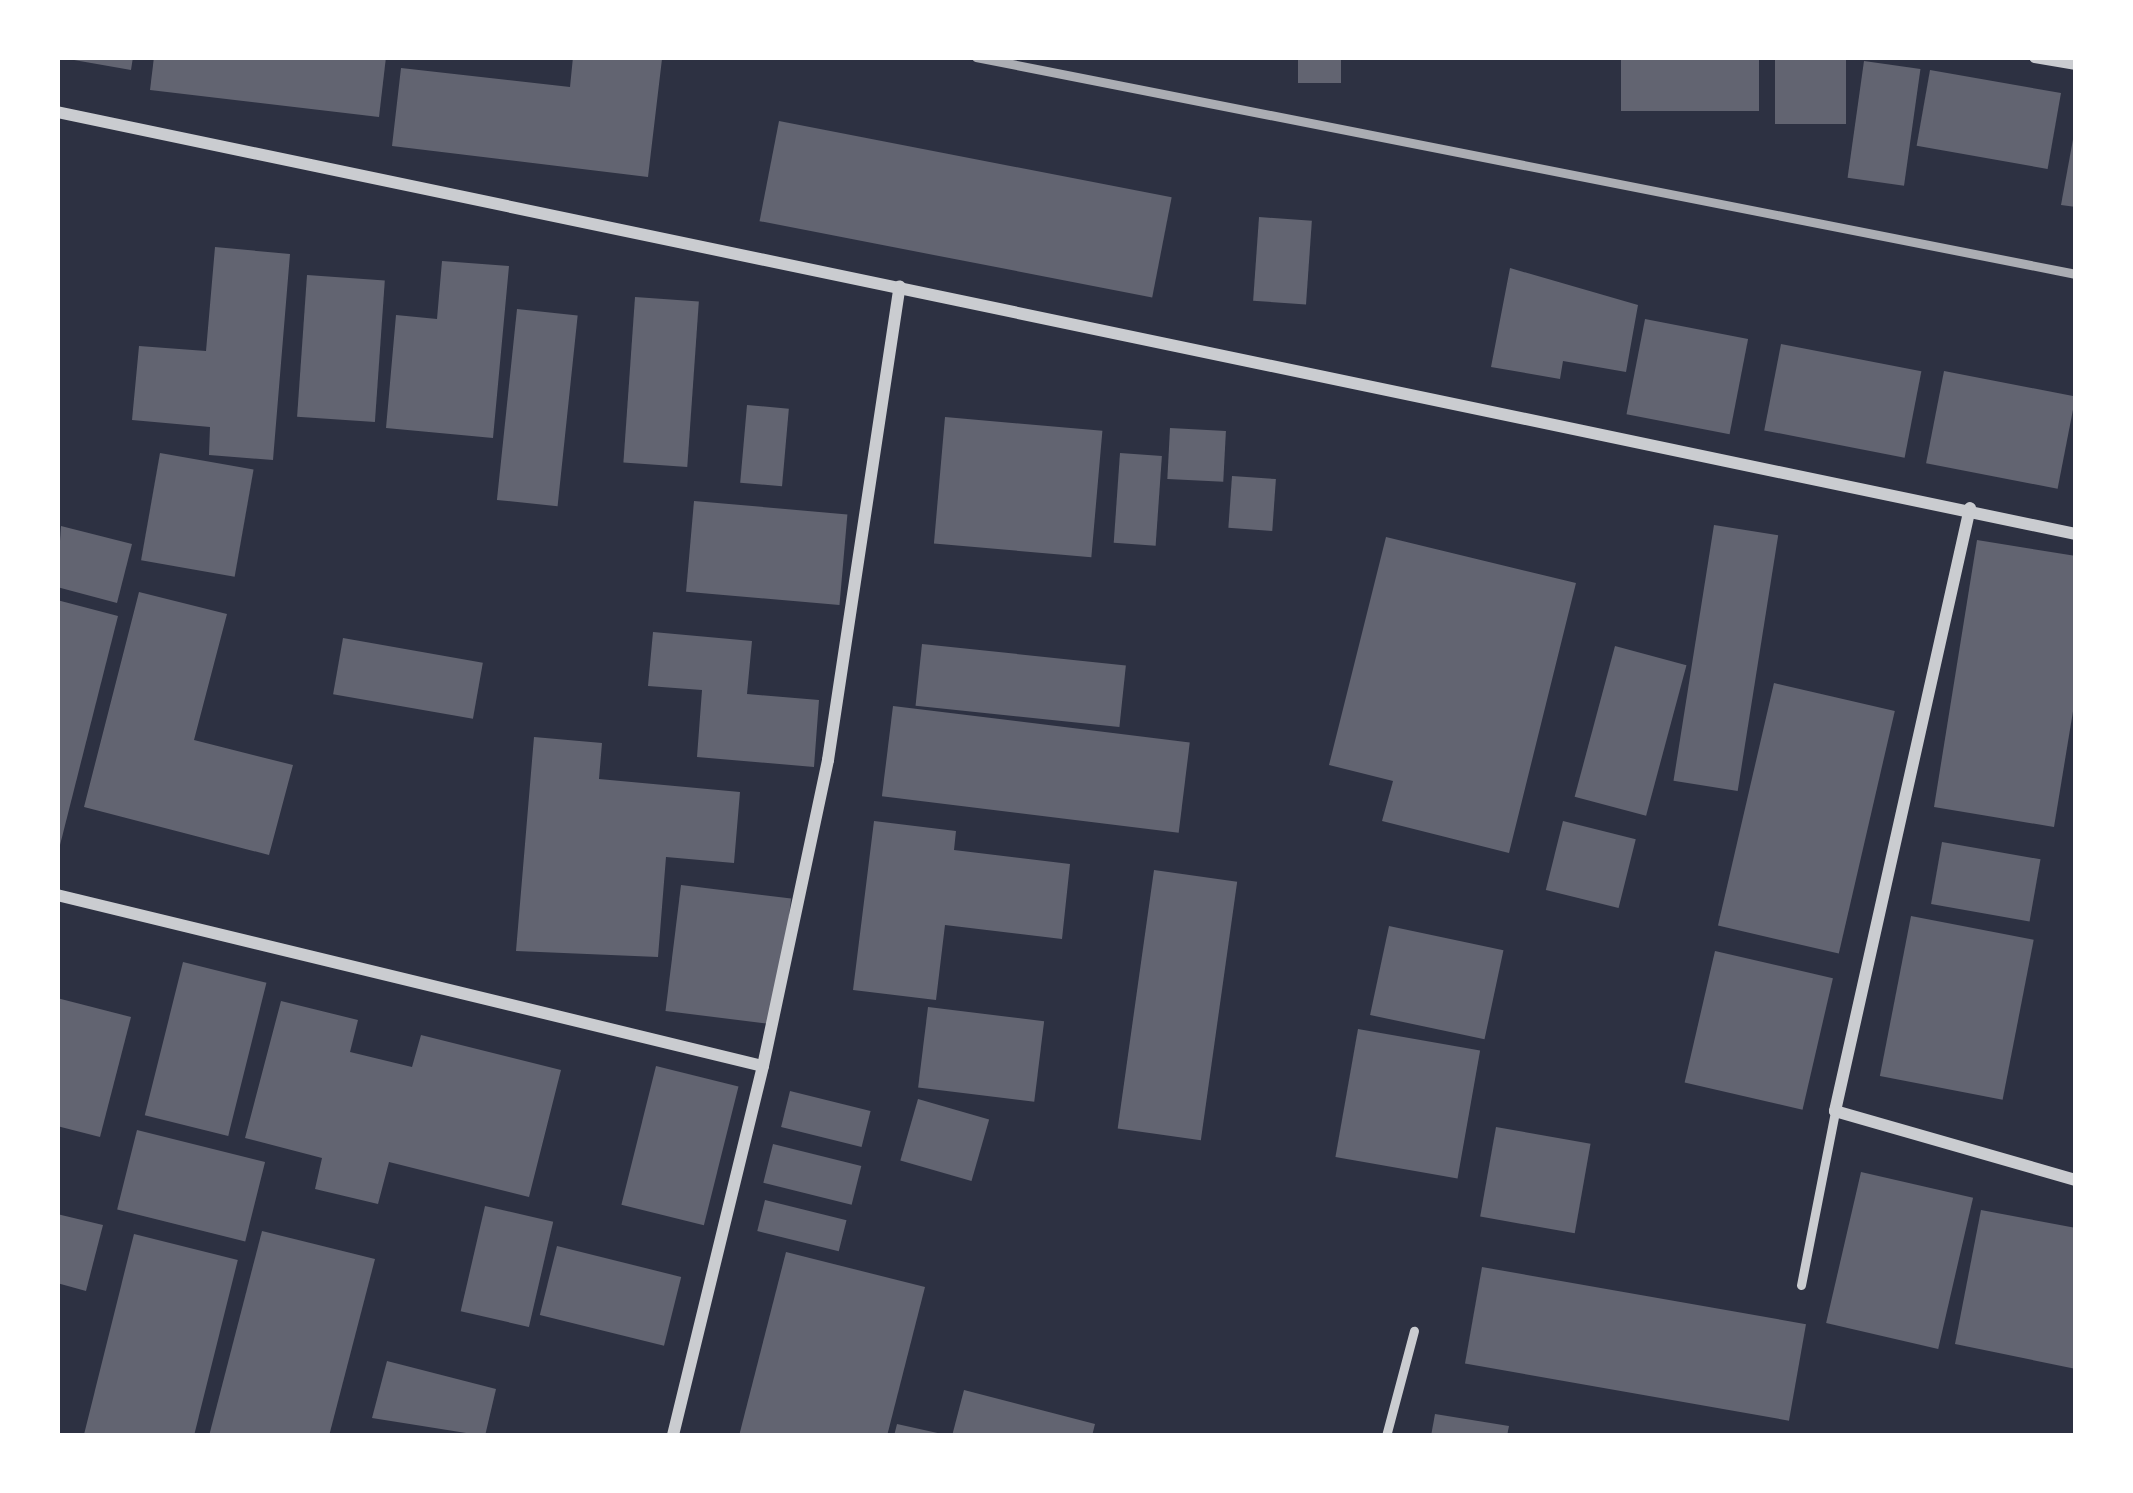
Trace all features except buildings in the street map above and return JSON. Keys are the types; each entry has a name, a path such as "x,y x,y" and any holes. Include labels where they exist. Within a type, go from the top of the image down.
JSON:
{"street":[{"path":"2035,57 2076,64"},
{"path":"57,112 1970,508 2076,534"},
{"path":"673,1436 764,1066 828,760 900,286"},
{"path":"1970,508 1835,1111 2076,1180"},
{"path":"57,895 764,1066"}],"lane":[{"path":"1802,1285 1835,1111"},
{"path":"1386,1436 1414,1331"}],"railway":[{"path":"976,57 2076,274"}]}
